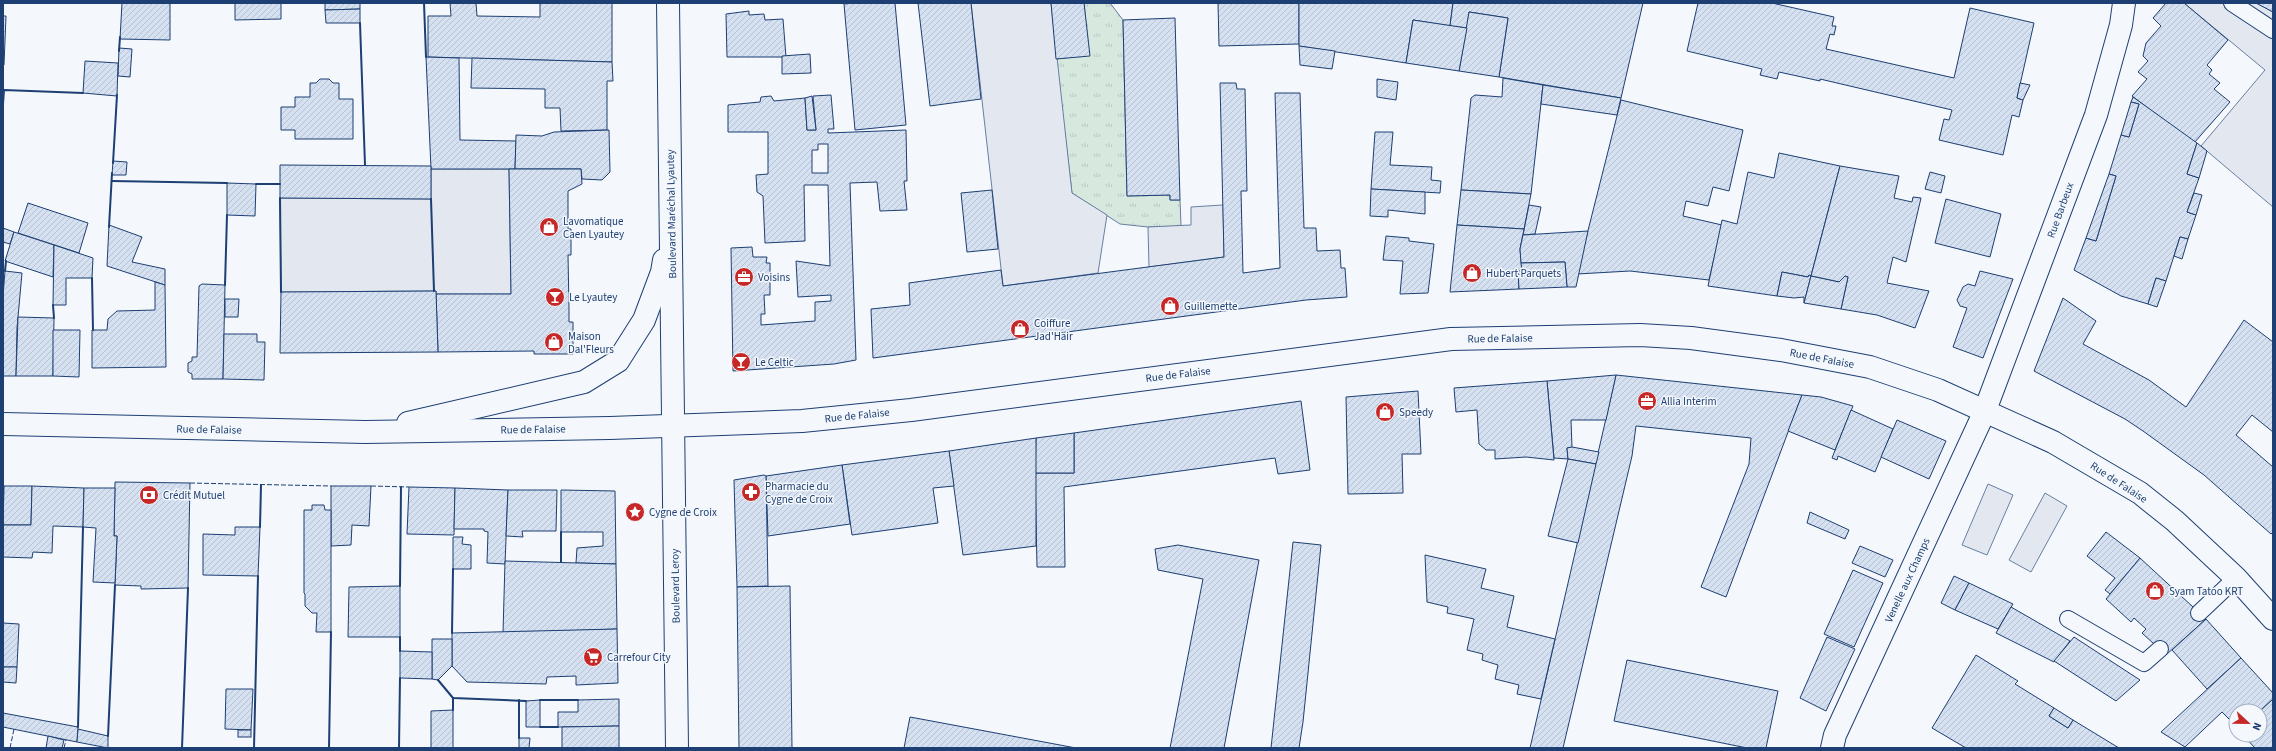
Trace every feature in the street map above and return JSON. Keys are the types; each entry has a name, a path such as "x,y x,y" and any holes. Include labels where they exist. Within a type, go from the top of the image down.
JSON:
{"main road":[{"name":"Boulevard Maréchal Lyautey","path":"668,3 674,425"},
{"name":"Rue Barbeux","path":"1984,413 2096,115 2112,59 2124,3"},
{"path":"366,432 584,382 618,361 644,320 662,272 670,207"},
{"name":"Rue de Falaise","path":"3,424 366,432 802,421 911,410 1451,339 1640,335 1691,338 1741,344 1870,367 1938,390 1984,413 2053,442 2140,493 2175,521 2236,578 2273,618"},
{"name":"Venelle aux Champs","path":"1832,748 1835,735 1984,413"},
{"name":"Boulevard Leroy","path":"674,425 678,748"}],"lane":[{"path":"2232,3 2273,30"},
{"path":"2199,613 2236,578"},
{"path":"2068,619 2144,663 2160,649"}],"green space":[{"path":"1084,3 1110,3 1123,20 1127,196 1170,195 1170,200 1180,200 1181,226 1148,227 1120,224 1072,193 1056,59 1089,55"}],"shaded area":[{"path":"971,3 1051,3 1072,193 1107,215 1098,273 1003,286"},
{"path":"2184,3 2256,3 2273,12 2273,207 2201,146 2265,70"},
{"path":"431,169 509,169 511,294 436,294 436,291 281,292 280,198 431,199"},
{"path":"1223,205 1224,257 1149,267 1148,227 1191,225 1191,207"},
{"path":"1988,484 2013,495 1987,555 1962,545"},
{"path":"2045,493 2067,506 2031,572 2009,560"}],"building":[{"path":"122,3 170,3 170,40 120,39"},
{"path":"235,3 281,3 281,19 235,20"},
{"path":"325,3 360,3 360,9 325,10"},
{"path":"450,3 476,3 477,16 540,17 540,3 612,3 612,62 428,57 428,16 451,16"},
{"path":"895,3 906,125 855,130 844,4"},
{"path":"918,3 971,3 981,99 930,106"},
{"path":"1051,3 1084,3 1090,56 1056,59"},
{"path":"1218,3 1299,3 1299,44 1219,46"},
{"path":"1299,3 1453,3 1450,26 1413,20 1406,63 1299,46"},
{"path":"1453,3 1643,3 1621,98 1499,77 1508,18 1469,12 1467,28 1450,26"},
{"path":"1698,3 1772,3 1834,17 1832,26 1836,26 1834,35 1830,34 1826,49 1954,78 1970,8 2034,23 2017,98 2023,100 2019,117 2012,115 2003,155 1939,140 1944,119 1949,120 1952,110 1820,79 1820,81 1779,72 1777,79 1760,75 1762,69 1687,51"},
{"path":"2166,3 2184,3 2228,40 2207,65 2212,70 2209,74 2220,83 2214,89 2230,102 2194,143 2132,96 2147,79 2138,72 2148,61 2143,56 2146,43 2161,26 2153,18"},
{"path":"2256,3 2273,3 2273,12"},
{"path":"360,9 360,23 326,23 325,10"},
{"path":"749,11 749,15 764,14 765,20 783,19 786,57 727,57 726,14"},
{"path":"1469,12 1508,18 1499,77 1459,71"},
{"path":"3,16 6,16 4,65 3,65"},
{"path":"1175,18 1180,200 1170,200 1170,195 1127,196 1123,20"},
{"path":"1413,20 1467,28 1459,71 1406,63"},
{"path":"1299,46 1335,51 1332,69 1300,65"},
{"path":"119,48 132,49 130,77 118,76"},
{"path":"810,54 811,73 782,74 782,56"},
{"path":"426,57 459,58 460,140 516,141 515,169 431,169"},
{"path":"472,58 612,62 613,81 607,81 607,130 561,131 560,108 545,108 545,89 471,88"},
{"path":"85,61 118,63 117,96 83,93"},
{"path":"1503,78 1543,85 1531,194 1461,190 1471,98 1475,95 1502,97"},
{"path":"320,79 329,79 333,83 339,83 339,99 353,99 353,139 295,139 295,130 281,130 281,107 295,107 295,97 310,97 310,83 316,83"},
{"path":"1377,79 1398,82 1396,100 1377,97"},
{"path":"1220,83 1236,83 1237,89 1245,89 1247,191 1241,191 1243,273 1280,268 1275,93 1300,93 1304,228 1316,228 1317,251 1340,250 1341,268 1345,268 1347,297 1306,300 873,358 871,309 910,305 909,283 1001,270 1003,286 1224,257"},
{"path":"2020,83 2030,85 2023,100 2017,98"},
{"path":"1543,85 1621,98 1617,115 1541,104"},
{"path":"831,95 834,129 828,129 828,133 906,130 907,181 904,181 907,210 880,211 877,182 850,183 856,360 834,364 733,371 731,248 752,247 753,257 767,257 766,263 770,263 770,295 764,295 765,314 761,314 761,325 815,321 815,302 831,301 831,295 798,297 796,261 830,266 828,185 804,185 805,241 765,243 763,196 757,192 756,175 768,174 768,132 728,132 728,105 760,102 761,97 771,96 774,101 805,98 807,130 816,130 813,96","holes":["818,144 828,144 828,173 812,173 812,150 818,150"]},
{"path":"812,96 816,130 807,130 805,98"},
{"path":"2133,97 2197,143 2187,174 2199,178 2187,212 2196,215 2188,239 2180,237 2166,281 2156,278 2148,304 2121,296 2074,270 2086,238 2096,241 2116,176 2109,174 2121,135 2129,137 2139,104 2131,102"},
{"path":"1621,100 1743,130 1729,191 1713,187 1708,206 1686,201 1683,216 1722,225 1709,280 1630,271 1577,274"},
{"path":"2131,102 2139,104 2129,137 2121,135"},
{"path":"609,130 610,172 602,180 582,179 581,169 515,169 516,135 542,136 554,132"},
{"path":"1375,132 1393,132 1390,165 1432,167 1431,180 1441,181 1440,193 1371,189"},
{"path":"2197,143 2207,151 2199,178 2187,174"},
{"path":"1779,153 1840,166 1811,276 1809,275 1808,277 1782,272 1777,296 1708,286 1722,220 1737,224 1748,172 1774,178"},
{"path":"113,161 127,162 126,175 112,175"},
{"path":"280,165 431,166 431,199 280,198"},
{"path":"1840,166 1899,176 1894,198 1912,202 1913,197 1921,198 1906,262 1893,257 1887,283 1929,291 1915,328 1877,315 1841,309 1848,277 1845,276 1839,282 1811,276"},
{"path":"509,169 581,169 582,184 568,191 568,229 571,229 571,255 568,255 569,322 573,322 573,354 534,354 534,351 438,352 436,294 511,294"},
{"path":"1930,172 1945,176 1941,193 1925,189"},
{"path":"2109,174 2116,176 2096,241 2086,238"},
{"path":"227,183 256,184 255,216 227,215"},
{"path":"1371,189 1425,192 1425,214 1388,210 1388,217 1370,216"},
{"path":"992,190 998,249 967,252 961,193"},
{"path":"1461,190 1531,194 1524,229 1457,225"},
{"path":"2194,193 2202,195 2196,215 2187,212"},
{"path":"1946,199 2001,214 1990,257 1935,243"},
{"path":"28,203 88,223 79,253 18,233"},
{"path":"1529,205 1541,207 1535,234 1523,235"},
{"path":"109,225 142,237 132,262 165,269 165,285 107,266"},
{"path":"1457,225 1524,229 1520,249 1522,271 1518,271 1519,289 1450,292"},
{"path":"3,228 14,232 10,244 3,242"},
{"path":"1588,231 1576,287 1567,287 1565,262 1521,263 1520,249 1523,235"},
{"path":"14,232 54,245 53,277 5,261"},
{"path":"1386,236 1409,238 1409,241 1434,244 1428,293 1400,294 1403,261 1383,260"},
{"path":"2180,237 2188,239 2182,259 2174,256"},
{"path":"54,245 93,258 92,278 66,278 66,305 53,305"},
{"path":"1565,262 1567,287 1519,289 1518,271 1522,271 1521,263"},
{"path":"5,271 22,273 17,328 16,376 3,376 3,296"},
{"path":"1980,271 2013,279 1983,358 1953,347 1967,308 1960,306 1957,300 1963,287 1968,284 1975,286"},
{"path":"1782,272 1808,277 1809,275 1811,276 1804,303 1804,297 1794,298 1777,296"},
{"path":"1811,276 1839,282 1845,276 1848,277 1841,309 1804,303"},
{"path":"2156,278 2166,281 2157,307 2148,304"},
{"path":"155,282 165,285 166,367 92,368 92,330 107,330 108,319 117,311 155,310"},
{"path":"202,284 225,285 223,379 192,379 192,374 188,372 188,363 192,361 192,357 197,357 199,286"},
{"path":"436,291 438,352 280,353 281,292"},
{"path":"2063,298 2096,321 2083,344 2149,380 2186,407 2244,320 2273,342 2273,432 2252,415 2236,435 2273,467 2273,532 2271,534 2204,475 2143,431 2125,419 2034,371"},
{"path":"225,299 239,299 238,317 225,317"},
{"path":"18,317 54,318 53,376 16,376"},
{"path":"53,330 80,330 79,377 53,376"},
{"path":"224,334 257,334 257,342 265,342 264,380 223,379"},
{"path":"1616,375 1802,395 1726,597 1701,587 1749,464 1751,438 1636,426 1632,456 1563,748 1530,748"},
{"path":"1616,375 1606,420 1571,420 1572,448 1567,448 1568,459 1554,458 1547,381"},
{"path":"1547,381 1554,460 1526,457 1495,459 1495,450 1486,450 1479,444 1477,410 1456,412 1454,388"},
{"path":"1418,391 1421,454 1402,454 1403,493 1348,494 1346,397"},
{"path":"1802,395 1821,397 1853,406 1835,450 1788,431"},
{"path":"1301,401 1310,470 1278,474 1275,458 1064,487 1065,567 1037,567 1035,473 1074,473 1074,433"},
{"path":"1851,410 1893,429 1875,472 1838,456 1837,460 1832,458"},
{"path":"1897,420 1946,441 1929,479 1881,457"},
{"path":"1074,433 1074,473 1035,473 1036,438"},
{"path":"1036,438 1036,546 963,555 949,451"},
{"path":"1572,447 1599,452 1596,464 1568,459 1567,448"},
{"path":"949,451 954,486 933,488 938,523 852,535 842,465"},
{"path":"1568,459 1596,464 1578,543 1548,536"},
{"path":"842,465 850,524 768,536 766,476"},
{"path":"764,475 766,476 768,586 737,587 734,480"},
{"path":"115,482 190,483 188,588 141,589 141,586 115,585 117,536 114,536"},
{"path":"4,486 32,486 31,525 3,525"},
{"path":"32,486 84,488 83,527 53,526 52,553 33,552 32,558 3,557 3,525 31,525"},
{"path":"331,486 371,486 369,526 352,525 351,545 331,546"},
{"path":"409,487 455,488 454,535 407,534"},
{"path":"84,488 115,488 114,536 117,536 115,583 93,582 96,528 83,527"},
{"path":"455,488 508,490 505,564 487,563 488,532 484,531 484,529 454,529"},
{"path":"508,490 557,490 556,531 522,531 523,537 506,536"},
{"path":"561,490 615,491 616,564 576,563 577,548 603,546 603,532 561,532"},
{"path":"312,505 324,505 325,510 331,510 331,632 316,632 317,613 312,613 305,606 304,510 312,510"},
{"path":"1810,512 1849,530 1845,539 1807,523"},
{"path":"235,527 260,527 258,576 203,575 203,534 235,535"},
{"path":"2106,532 2140,558 2110,594 2105,590 2115,578 2087,556"},
{"path":"453,537 463,537 462,544 471,545 471,569 453,569"},
{"path":"1293,542 1321,545 1303,722 1299,748 1271,748"},
{"path":"1178,545 1259,560 1224,748 1170,748 1203,579 1158,570 1155,549"},
{"path":"1860,546 1893,560 1885,577 1852,563"},
{"path":"1425,555 1486,569 1481,588 1514,596 1507,627 1555,639 1541,699 1517,694 1519,685 1495,679 1498,665 1482,660 1483,654 1467,650 1474,619 1447,613 1448,607 1427,602"},
{"path":"2140,558 2206,619 2166,655 2142,633 2146,629 2134,618 2131,622 2106,599"},
{"path":"505,561 616,564 617,629 503,633"},
{"path":"1853,570 1883,583 1854,647 1824,634"},
{"path":"1954,576 1969,583 1955,610 1941,603"},
{"path":"1969,583 2013,604 1998,629 1955,610"},
{"path":"400,586 400,637 348,637 349,587"},
{"path":"790,586 792,748 739,748 737,587"},
{"path":"2011,607 2070,641 2054,662 1996,633"},
{"path":"2206,619 2241,658 2207,689 2172,650"},
{"path":"3,623 19,624 17,667 3,667"},
{"path":"617,629 618,683 576,685 576,676 547,677 546,684 467,682 452,666 452,633"},
{"path":"1827,637 1855,649 1826,711 1800,698"},
{"path":"2074,637 2140,680 2116,701 2054,661"},
{"path":"432,639 452,639 452,666 438,680 432,679"},
{"path":"400,651 432,652 432,679 400,678"},
{"path":"1976,655 2018,681 2015,684 2054,708 2049,716 2068,728 2073,720 2119,748 1966,748 1932,728"},
{"path":"2241,658 2273,693 2273,699 2268,704 2228,703 2228,718 2222,712 2185,747 2161,732"},
{"path":"1627,660 1778,691 1766,748 1747,748 1614,721"},
{"path":"3,667 17,667 16,683 3,682"},
{"path":"226,689 253,689 251,730 225,729"},
{"path":"619,699 619,726 558,727 558,712 578,712 578,700"},
{"path":"2273,699 2273,748 2255,748 2250,743 2268,743 2268,704"},
{"path":"540,700 540,727 526,727 526,701"},
{"path":"2054,708 2073,720 2068,728 2049,716"},
{"path":"453,710 453,748 431,748 431,711"},
{"path":"3,713 78,727 77,742 3,727"},
{"path":"910,717 1076,748 904,748"},
{"path":"619,726 619,748 562,748 562,727"},
{"path":"78,729 108,736 108,748 77,742"},
{"path":"238,730 251,730 251,737 238,737"},
{"path":"48,736 64,740 62,748 46,748"},
{"path":"519,738 530,738 529,748 519,748"}],"fence":[{"path":"190,483 331,486"},
{"path":"371,486 409,487"},
{"path":"10,748 14,729"},
{"path":"64,748 66,740"}],"wall":[{"path":"424,3 426,57"},
{"path":"360,23 365,165"},
{"path":"119,51 120,37"},
{"path":"3,104 4,90 83,93"},
{"path":"113,163 117,95"},
{"path":"109,227 112,173"},
{"path":"112,181 227,183"},
{"path":"256,184 280,184"},
{"path":"280,198 281,292"},
{"path":"431,199 434,291"},
{"path":"225,285 227,215"},
{"path":"5,271 6,261"},
{"path":"92,278 93,330"},
{"path":"53,305 54,318"},
{"path":"260,527 261,485"},
{"path":"400,586 401,487"},
{"path":"78,727 83,527"},
{"path":"561,532 561,562"},
{"path":"452,633 453,569"},
{"path":"254,748 258,576"},
{"path":"108,736 115,585"},
{"path":"182,748 188,588"},
{"path":"329,748 331,632"},
{"path":"400,637 400,651"},
{"path":"399,748 400,678"},
{"path":"438,680 453,698 526,701"},
{"path":"453,698 453,710"},
{"path":"519,700 519,738"},
{"path":"540,700 578,700"},
{"path":"540,727 558,727"}],"place":[{"name":"Lavomatique Caen Lyautey","path":"549,227"},
{"name":"Hubert Parquets","path":"1472,273"},
{"name":"Voisins","path":"744,277"},
{"name":"Le Lyautey","path":"555,297"},
{"name":"Guillemette","path":"1170,306"},
{"name":"Coiffure Jad'Hair","path":"1020,329"},
{"name":"Maison Dal'Fleurs","path":"554,342"},
{"name":"Le Celtic","path":"741,362"},
{"name":"Allia Interim","path":"1647,401"},
{"name":"Speedy","path":"1385,412"},
{"name":"Pharmacie du Cygne de Croix","path":"751,492"},
{"name":"Crédit Mutuel","path":"149,495"},
{"name":"Cygne de Croix","path":"635,512"},
{"name":"Syam Tatoo KRT","path":"2155,591"},
{"name":"Carrefour City","path":"593,657"}]}
